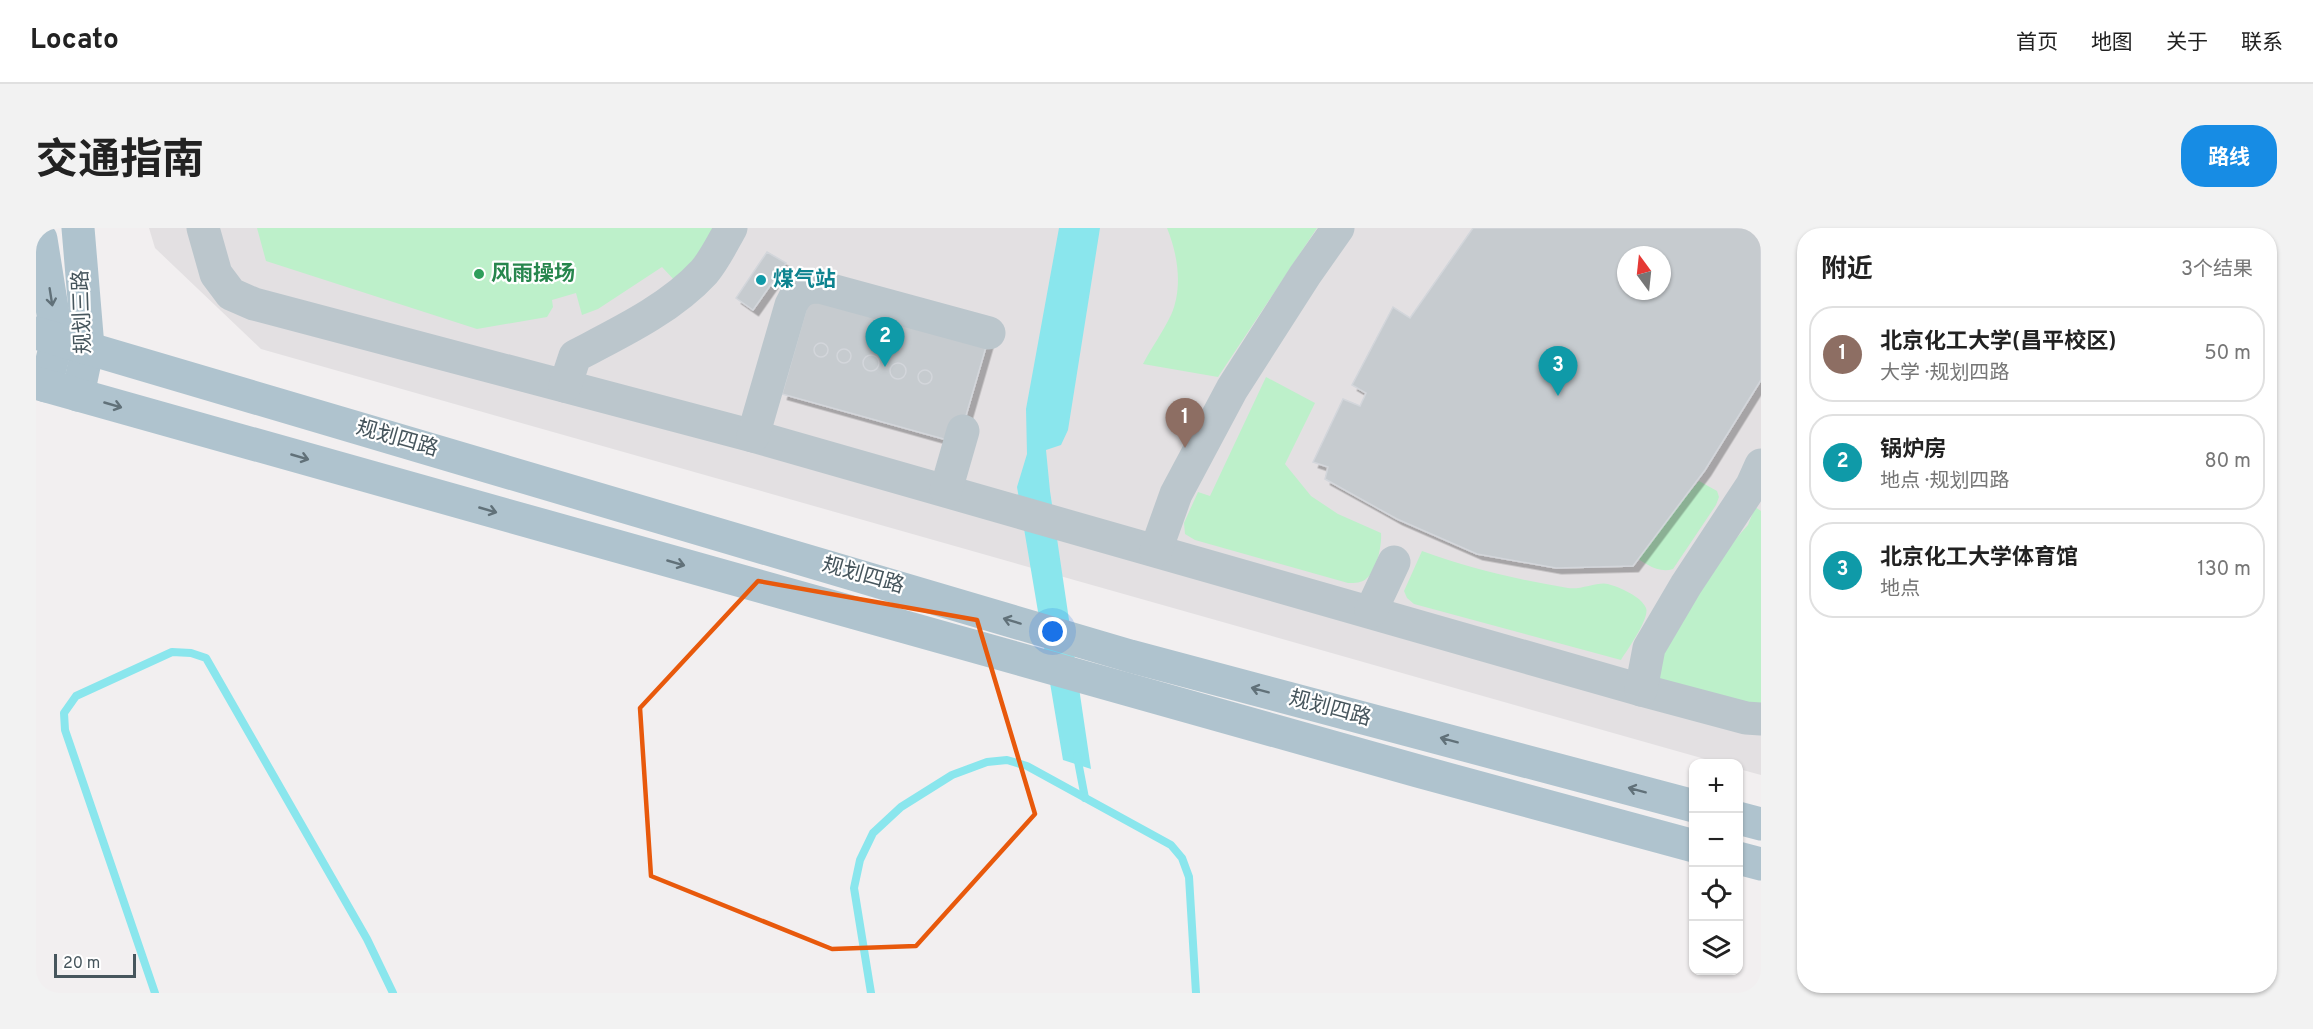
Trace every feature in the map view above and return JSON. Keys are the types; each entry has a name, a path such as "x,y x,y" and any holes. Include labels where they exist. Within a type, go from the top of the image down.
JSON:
{"main road":[{"name":"规划三路","path":"78,228 88,347 78,395"},
{"name":"规划三路","path":"41,239 47,336 41,385"},
{"name":"规划四路","path":"47,336 1130,656 1689,805"},
{"name":"规划四路","path":"41,385 1407,768 1689,845"},
{"path":"1743,819 1761,824"},
{"path":"1743,859 1761,864"}],"street":[{"path":"203,228 216,274 231,294 254,304 753,436 1641,690 1746,718 1761,719"},
{"path":"565,386 575,356 632,327 668,302 704,271 731,228"},
{"path":"1156,550 1176,494 1232,389 1338,228"},
{"path":"753,436 791,305 794,297 804,288 820,287 989,333"},
{"path":"945,490 963,431"},
{"path":"1641,690 1649,648 1686,585 1752,485 1761,465"},
{"path":"1371,611 1394,562"}],"highlighted area":[{"path":"758,581 977,620 1035,814 916,946 832,949 651,876 640,708"}],"shaded area":[{"path":"149,228 1761,228 1761,775 1743,770 1743,759 1705,759 261,349 155,248"}],"green space":[{"name":"风雨操场","path":"257,228 717,228 678,284 662,267 598,309 582,315 576,293 552,300 553,307 547,317 477,329 266,261"},
{"path":"1167,228 1317,228 1218,377 1143,364 1171,315 1177,294 1178,272"},
{"path":"1266,377 1315,403 1285,464 1311,496 1338,514 1381,533 1380,550 1376,563 1371,574 1363,581 1348,583 1195,540 1185,534 1184,523 1198,492 1210,496"},
{"path":"1699,481 1717,491 1719,497 1673,569 1657,569 1632,555 1642,548"},
{"path":"1755,507 1761,511 1761,706 1657,680 1658,649 1702,577 1748,525"},
{"path":"1422,551 1476,568 1549,585 1573,588 1608,584 1640,600 1646,608 1645,619 1621,660 1414,604 1407,598 1404,591"}],"water":[{"path":"1059,228 1100,228 1068,430 1061,445 1046,450 1091,769 1063,760 1017,487 1027,454 1026,409"}],"building":[{"path":"1473,228 1761,228 1761,380 1705,470 1633,566 1556,568 1477,554 1397,519 1325,479 1328,467 1313,462 1343,399 1360,406 1366,393 1352,385 1393,307 1410,318"},
{"name":"煤气站","path":"767,252 786,263 753,310 736,298"},
{"path":"809,299 988,340 958,443 782,394"},
{"path":"818,343 824,343 828,350 824,357 818,357 814,353 814,347"},
{"path":"841,349 847,349 851,356 847,363 841,363 837,359 837,353"},
{"path":"871,355 879,363 871,371 863,363"},
{"path":"898,363 906,371 898,379 890,371"},
{"path":"922,370 928,370 932,377 928,384 922,384 918,380 918,374"}],"waterway":[{"path":"155,993 65,730 64,713 76,696 172,652 191,653 206,658 367,939 393,993"},
{"path":"1077,756 1085,798"},
{"path":"871,993 854,888 860,860 873,833 901,807 952,775 987,762 1007,760 1027,766 1171,845 1182,858 1189,877 1196,993"}],"place":[{"name":"风雨操场","path":"479,274"},
{"name":"煤气站","path":"761,280"},
{"name":"锅炉房","path":"885,367"},
{"name":"北京化工大学体育馆","path":"1558,396"},
{"name":"北京化工大学(昌平校区)","path":"1185,448"}]}
